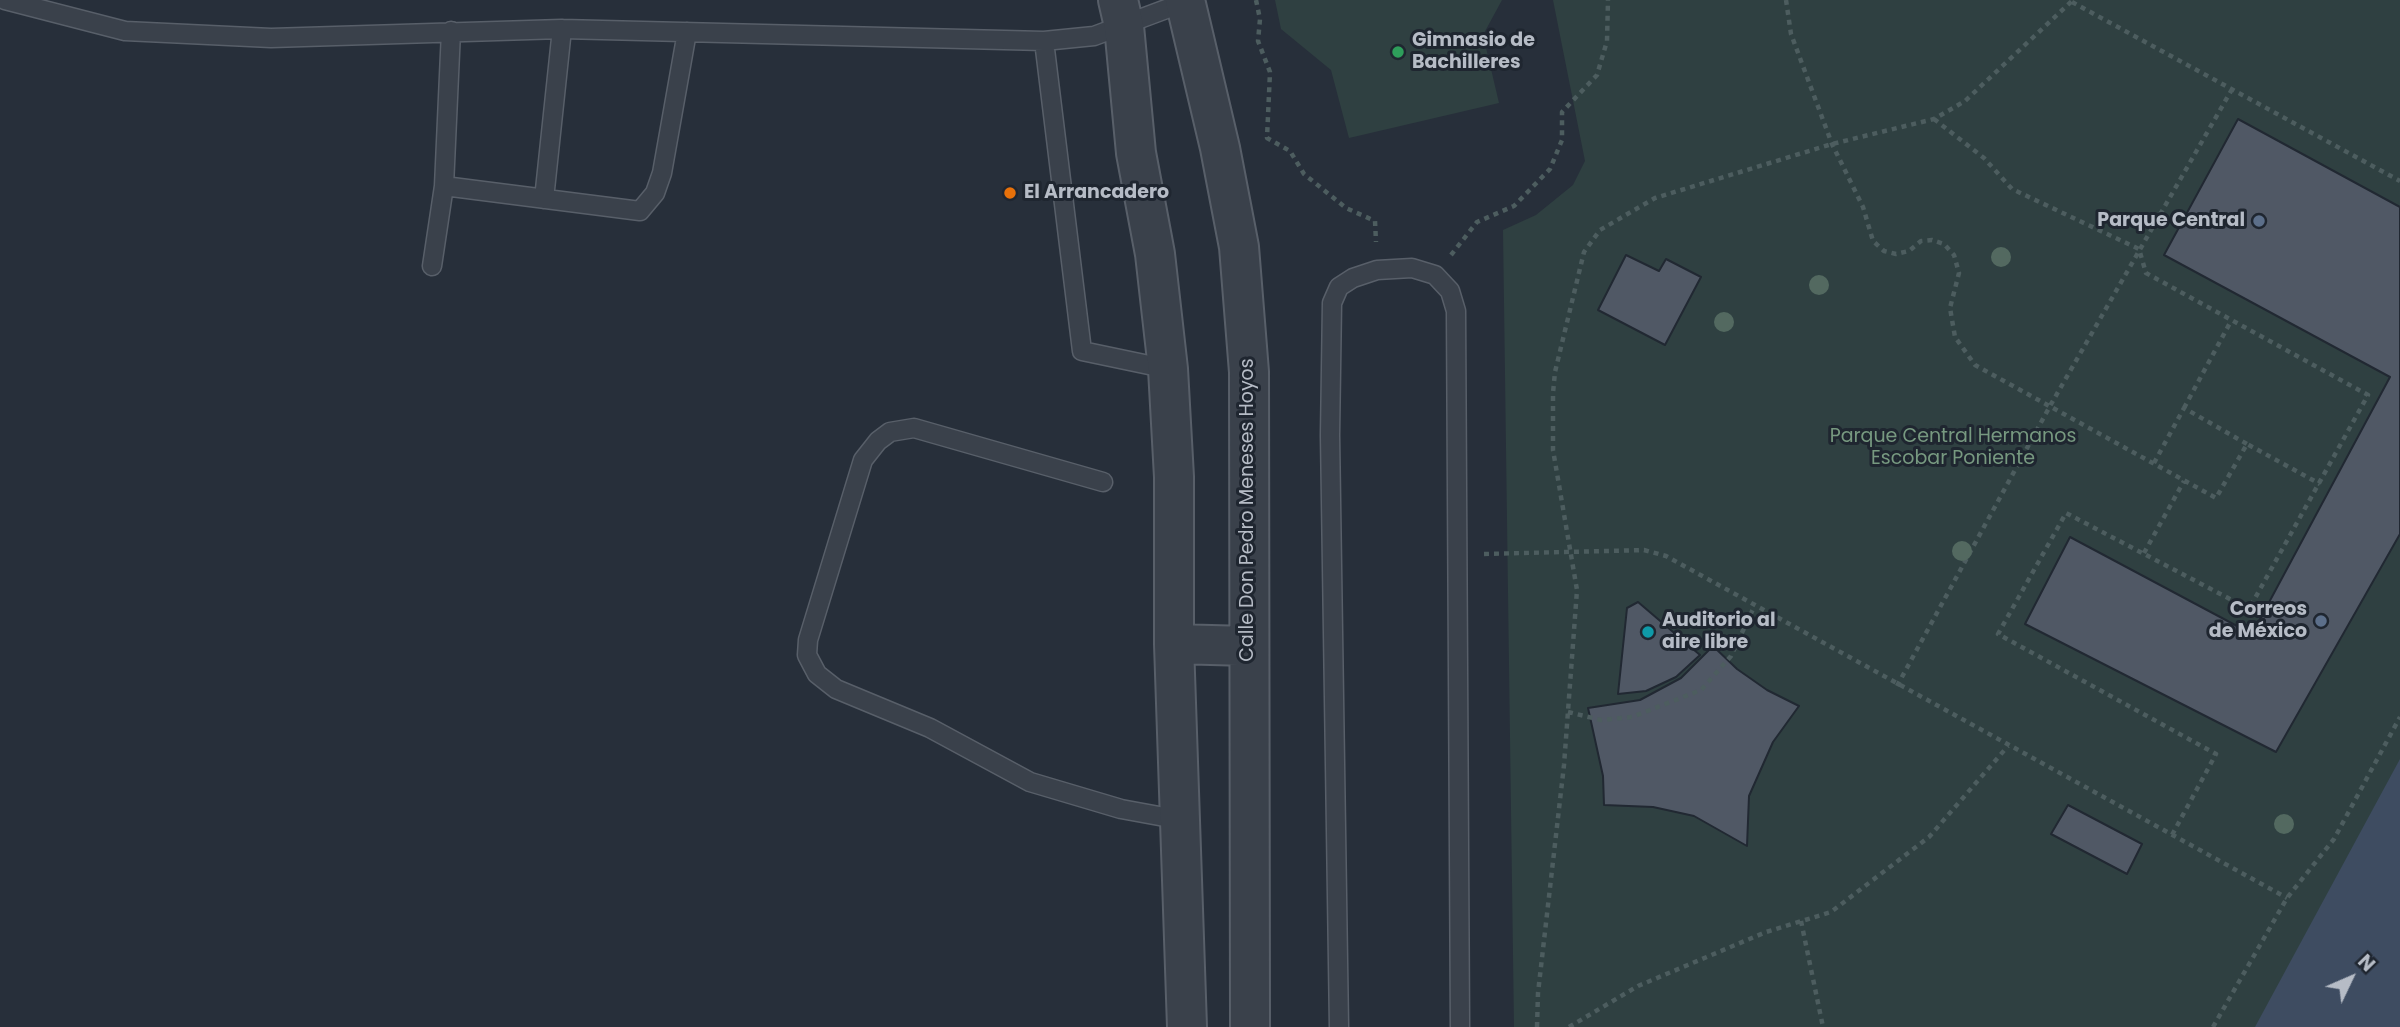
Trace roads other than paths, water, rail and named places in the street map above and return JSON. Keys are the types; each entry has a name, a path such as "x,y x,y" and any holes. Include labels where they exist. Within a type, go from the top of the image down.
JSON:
{"street":[{"name":"Calle Don Pedro Meneses Hoyos","path":"1185,1 1220,148 1239,247 1249,372 1250,1027"},
{"path":"1121,13 1136,153 1155,254 1168,369 1174,477 1174,644 1187,1027"},
{"path":"1174,644 1248,646"}],"lane":[{"path":"5,0 125,31 271,38 562,29 1044,41 1094,36 1121,13 1185,1"},
{"path":"544,199 562,29"},
{"path":"432,266 444,186 451,31"},
{"path":"444,186 639,212 648,204 662,173 687,32"},
{"path":"1044,41 1082,351 1168,369"},
{"path":"1339,1027 1330,435 1332,303 1339,286 1377,270 1412,268 1435,275 1450,291 1456,311 1460,1027"},
{"path":"1103,482 914,428 890,432 878,441 863,460 808,640 807,655 817,674 836,688 930,728 1030,782 1121,809 1181,820"}],"water":[{"path":"2400,759 2400,1027 2255,1027"}],"place":[{"name":"Gimnasio de Bachilleres","path":"1398,52"},
{"name":"El Arrancadero","path":"1010,193"},
{"name":"Parque Central","path":"2259,221"},
{"name":"Correos de México","path":"2321,621"},
{"name":"Auditorio al aire libre","path":"1648,632"}],"park label":[{"name":"Parque Central Hermanos Escobar Poniente","path":"1953,448"}]}
